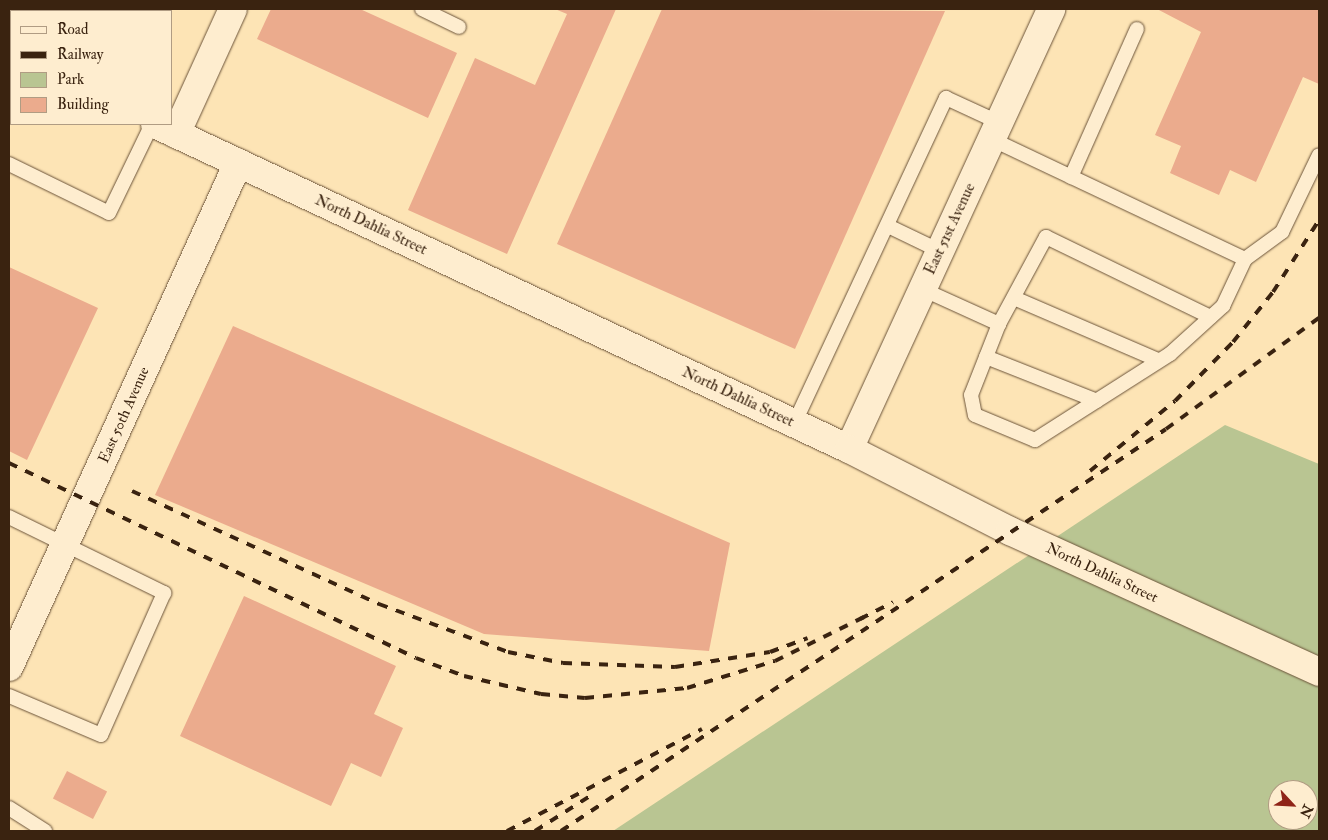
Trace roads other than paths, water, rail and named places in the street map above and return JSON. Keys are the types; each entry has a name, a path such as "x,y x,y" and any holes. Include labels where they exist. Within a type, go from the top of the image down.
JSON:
{"street":[{"path":"172,109 233,9"},
{"name":"East 51st Avenue","path":"849,449 1050,9"},
{"name":"North Dahlia Street","path":"161,127 849,449 1010,530 1319,672"},
{"name":"East 50th Avenue","path":"9,667 238,163"}],"lane":[{"path":"422,9 459,27"},
{"path":"1071,177 1137,29"},
{"path":"794,424 888,226 946,98 995,131 1071,177 1245,259"},
{"path":"9,164 109,213 161,127"},
{"path":"1211,317 1046,237 1000,324 986,356 971,395 975,415 1034,440 1097,402 1158,360 1211,317 1223,306 1245,259 1282,232 1319,155"},
{"path":"888,226 940,251"},
{"path":"922,289 1000,324"},
{"path":"1014,298 1158,360"},
{"path":"986,356 1097,402"},
{"path":"9,517 164,593 101,734 9,696"},
{"path":"9,808 45,831"}],"railway":[{"path":"1090,471 1175,401 1233,342 1273,292 1319,220"},
{"path":"561,831 1166,429 1319,318"},
{"path":"9,463 416,658 464,676 541,694 585,698 687,688 775,661 864,617"},
{"path":"132,491 379,604 508,652 563,663 675,667 770,652 808,638"},
{"path":"860,619 893,602"},
{"path":"507,831 702,729"},
{"path":"535,831 590,796"}]}
